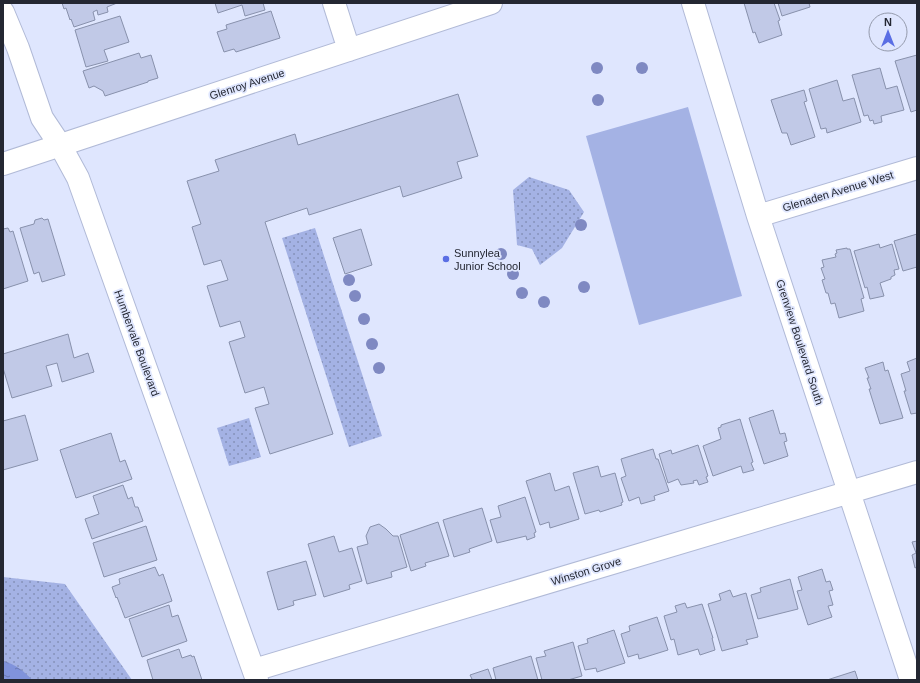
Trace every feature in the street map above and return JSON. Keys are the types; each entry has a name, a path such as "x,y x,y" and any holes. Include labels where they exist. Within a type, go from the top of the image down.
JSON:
{"street":[{"path":"334,3 349,50"},
{"name":"Glenroy Avenue","path":"3,164 491,3"},
{"name":"Grenview Boulevard South","path":"693,3 758,216 911,680"},
{"name":"Humbervale Boulevard","path":"3,12 18,48 42,118 60,145 78,178 256,675"},
{"name":"Glenaden Avenue West","path":"758,216 917,168"},
{"name":"Winston Grove","path":"256,675 917,472"}],"shaded area":[{"path":"688,107 742,296 639,325 586,136"},
{"path":"529,177 569,190 584,212 562,248 540,265 532,249 517,245 513,190"},
{"path":"315,228 382,436 349,447 282,238"},
{"path":"249,418 261,457 229,466 217,428"},
{"path":"3,577 65,584 132,680 3,680"}],"water":[{"path":"3,661 19,668 32,680 3,680"}],"building":[{"path":"62,3 117,3 107,7 108,12 98,15 97,10 93,12 95,20 74,27 66,8 64,9"},
{"path":"215,3 263,3 265,10 245,16 242,5 218,13"},
{"path":"744,3 774,3 780,20 778,21 782,35 759,43 755,32 753,33"},
{"path":"778,3 809,3 810,7 782,16"},
{"path":"271,11 280,38 236,52 234,49 224,52 217,32 227,29 226,25"},
{"path":"120,16 129,42 104,50 108,61 86,67 75,30"},
{"path":"139,53 141,58 151,55 158,78 105,96 103,91 94,86 89,88 83,71"},
{"path":"917,55 917,110 911,112 895,61"},
{"path":"880,68 886,89 897,86 904,110 881,116 882,122 874,124 873,120 870,121 868,115 864,116 852,75"},
{"path":"837,80 843,101 854,98 861,122 827,133 826,128 821,129 809,89"},
{"path":"804,90 807,101 804,102 815,137 791,145 787,133 782,133 771,100"},
{"path":"458,94 478,156 457,162 462,178 403,197 400,186 309,215 307,208 265,222 333,434 270,454 255,408 269,404 264,387 245,393 229,342 245,337 240,321 220,327 207,286 228,280 221,260 204,265 192,227 201,224 187,181 219,171 215,160 295,134 298,145"},
{"path":"42,218 44,220 48,219 65,275 42,282 39,272 34,274 20,228 34,224 35,220"},
{"path":"8,228 10,232 13,231 28,281 3,289 3,229"},
{"path":"361,229 372,265 345,274 333,238"},
{"path":"917,234 917,267 903,271 894,241"},
{"path":"879,244 880,248 892,244 899,269 894,270 895,275 891,277 891,279 880,283 884,296 870,299 867,287 865,288 854,251"},
{"path":"847,248 850,249 864,298 861,299 864,311 839,318 835,303 831,304 828,293 826,293 822,280 825,279 821,268 824,267 822,260 836,257 836,250"},
{"path":"68,334 74,358 88,353 94,372 62,382 57,363 46,366 52,386 12,398 3,368 3,354"},
{"path":"917,358 917,413 911,414 904,391 906,391 901,374 910,371 907,362"},
{"path":"883,362 885,371 888,370 903,418 880,424 869,389 871,389 867,378 869,378 865,368"},
{"path":"773,410 780,434 785,433 787,441 784,442 788,456 764,464 749,418"},
{"path":"25,415 38,460 3,470 3,421"},
{"path":"740,419 754,470 743,473 741,466 713,476 703,446 721,439 718,428 721,427 721,425"},
{"path":"111,433 120,462 125,460 132,479 76,498 60,450"},
{"path":"698,445 708,476 706,477 708,482 699,485 697,480 693,481 694,483 681,485 678,479 668,483 659,454 671,450 672,454"},
{"path":"653,449 669,491 654,496 655,500 641,504 639,497 629,501 621,478 626,476 621,459"},
{"path":"598,466 601,477 615,473 623,502 621,503 622,505 600,512 599,510 585,514 573,473"},
{"path":"550,473 555,491 569,486 579,519 550,528 549,522 540,525 526,481"},
{"path":"123,485 128,499 132,497 135,507 138,507 143,521 92,539 85,519 99,514 93,496"},
{"path":"525,497 536,532 534,533 535,537 527,540 526,536 497,543 490,520 501,517 498,506"},
{"path":"482,508 492,541 469,549 470,552 454,557 443,520"},
{"path":"438,522 449,556 425,563 426,566 411,571 400,535"},
{"path":"379,524 393,536 398,536 407,567 391,572 392,577 367,584 357,547 368,544 366,536 370,527"},
{"path":"146,526 157,560 104,577 93,543"},
{"path":"334,536 339,552 352,548 362,581 349,585 350,589 324,597 308,544"},
{"path":"917,541 917,567 915,568 912,555 916,553 912,542"},
{"path":"306,561 316,595 293,601 294,605 278,610 267,572"},
{"path":"155,567 159,576 163,574 172,601 125,618 112,587 120,584 119,579"},
{"path":"822,569 826,582 830,581 833,590 829,591 833,605 828,606 832,617 808,625 797,591 802,590 798,577"},
{"path":"790,579 798,609 758,619 751,595 761,592 760,588"},
{"path":"730,590 733,597 746,593 758,637 746,640 748,644 722,651 708,604 721,600 719,594"},
{"path":"685,603 687,608 702,604 713,638 715,650 700,655 698,649 678,655 674,639 671,640 664,616 677,612 675,606"},
{"path":"169,605 172,617 178,615 187,641 142,657 129,619"},
{"path":"657,617 668,650 639,659 638,654 628,657 621,634 630,631 629,626"},
{"path":"614,630 625,663 597,672 596,668 585,670 578,646 588,643 587,639"},
{"path":"573,642 582,676 568,680 542,680 536,658 546,656 544,651"},
{"path":"179,649 182,658 191,655 192,657 194,656 202,680 153,680 147,660"},
{"path":"531,656 538,680 496,680 493,668"},
{"path":"488,669 492,680 469,680 472,679 470,675"},
{"path":"855,671 858,680 827,680"}],"place":[{"name":"Sunnylea Junior School","path":"446,259"}]}
